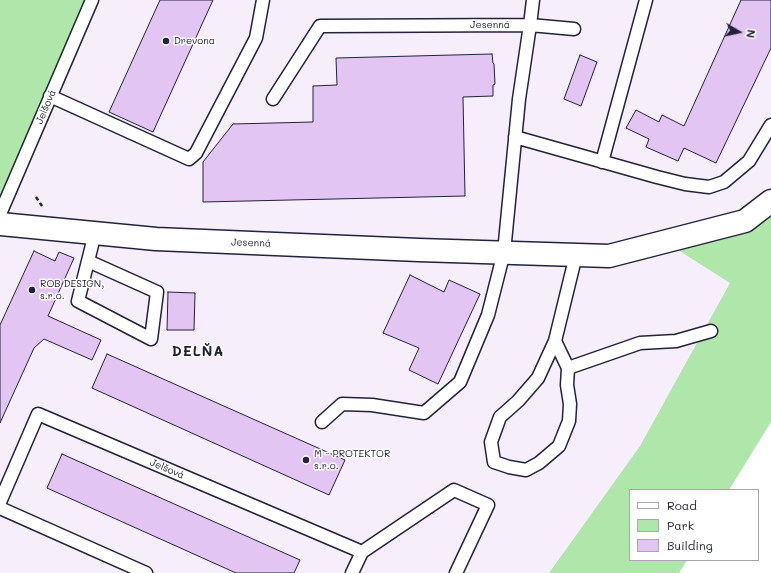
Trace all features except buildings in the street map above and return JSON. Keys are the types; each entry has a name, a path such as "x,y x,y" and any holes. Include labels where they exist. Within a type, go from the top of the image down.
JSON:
{"street":[{"name":"Jesenná","path":"0,224 156,239 609,256 745,221 771,201"}],"lane":[{"name":"Jelšová","path":"0,214 92,0"},
{"path":"50,96 189,160 196,153 256,38 263,0"},
{"path":"322,422 342,404 372,405 424,413 460,382 488,315 504,252 519,99 533,0"},
{"path":"602,162 646,0"},
{"name":"Jesenná","path":"273,99 320,26 530,25 574,29"},
{"path":"515,137 656,178 709,187 724,182 749,161 771,125"},
{"path":"88,261 156,292 151,339 78,302 88,261 95,233"},
{"path":"555,341 568,368 567,385 570,404 569,421 559,446 539,463 526,470 509,467 494,462 491,442 500,417 518,401 538,378 555,341 576,255"},
{"path":"568,368 640,343 676,340 711,331"},
{"name":"Jelšová","path":"0,502 38,414 362,552"},
{"path":"352,573 362,552 454,490 488,505 456,573"},
{"path":"0,508 146,573"}],"shaded area":[{"path":"86,0 771,0 771,211 670,245 731,283 640,446 549,573 0,573 0,203"}],"green space":[{"path":"0,0 86,0 0,203"},
{"path":"771,211 771,422 730,489 629,489 629,561 686,561 679,573 549,573 640,446 730,283 670,245"}],"place":[{"name":"Drevona","path":"166,41"},
{"name":"ROB DESIGN, s.r.o.","path":"32,290"},
{"name":"M - PROTEKTOR s.r.o.","path":"306,460"}],"district":[{"name":"DELŇA","path":"198,352"}]}
